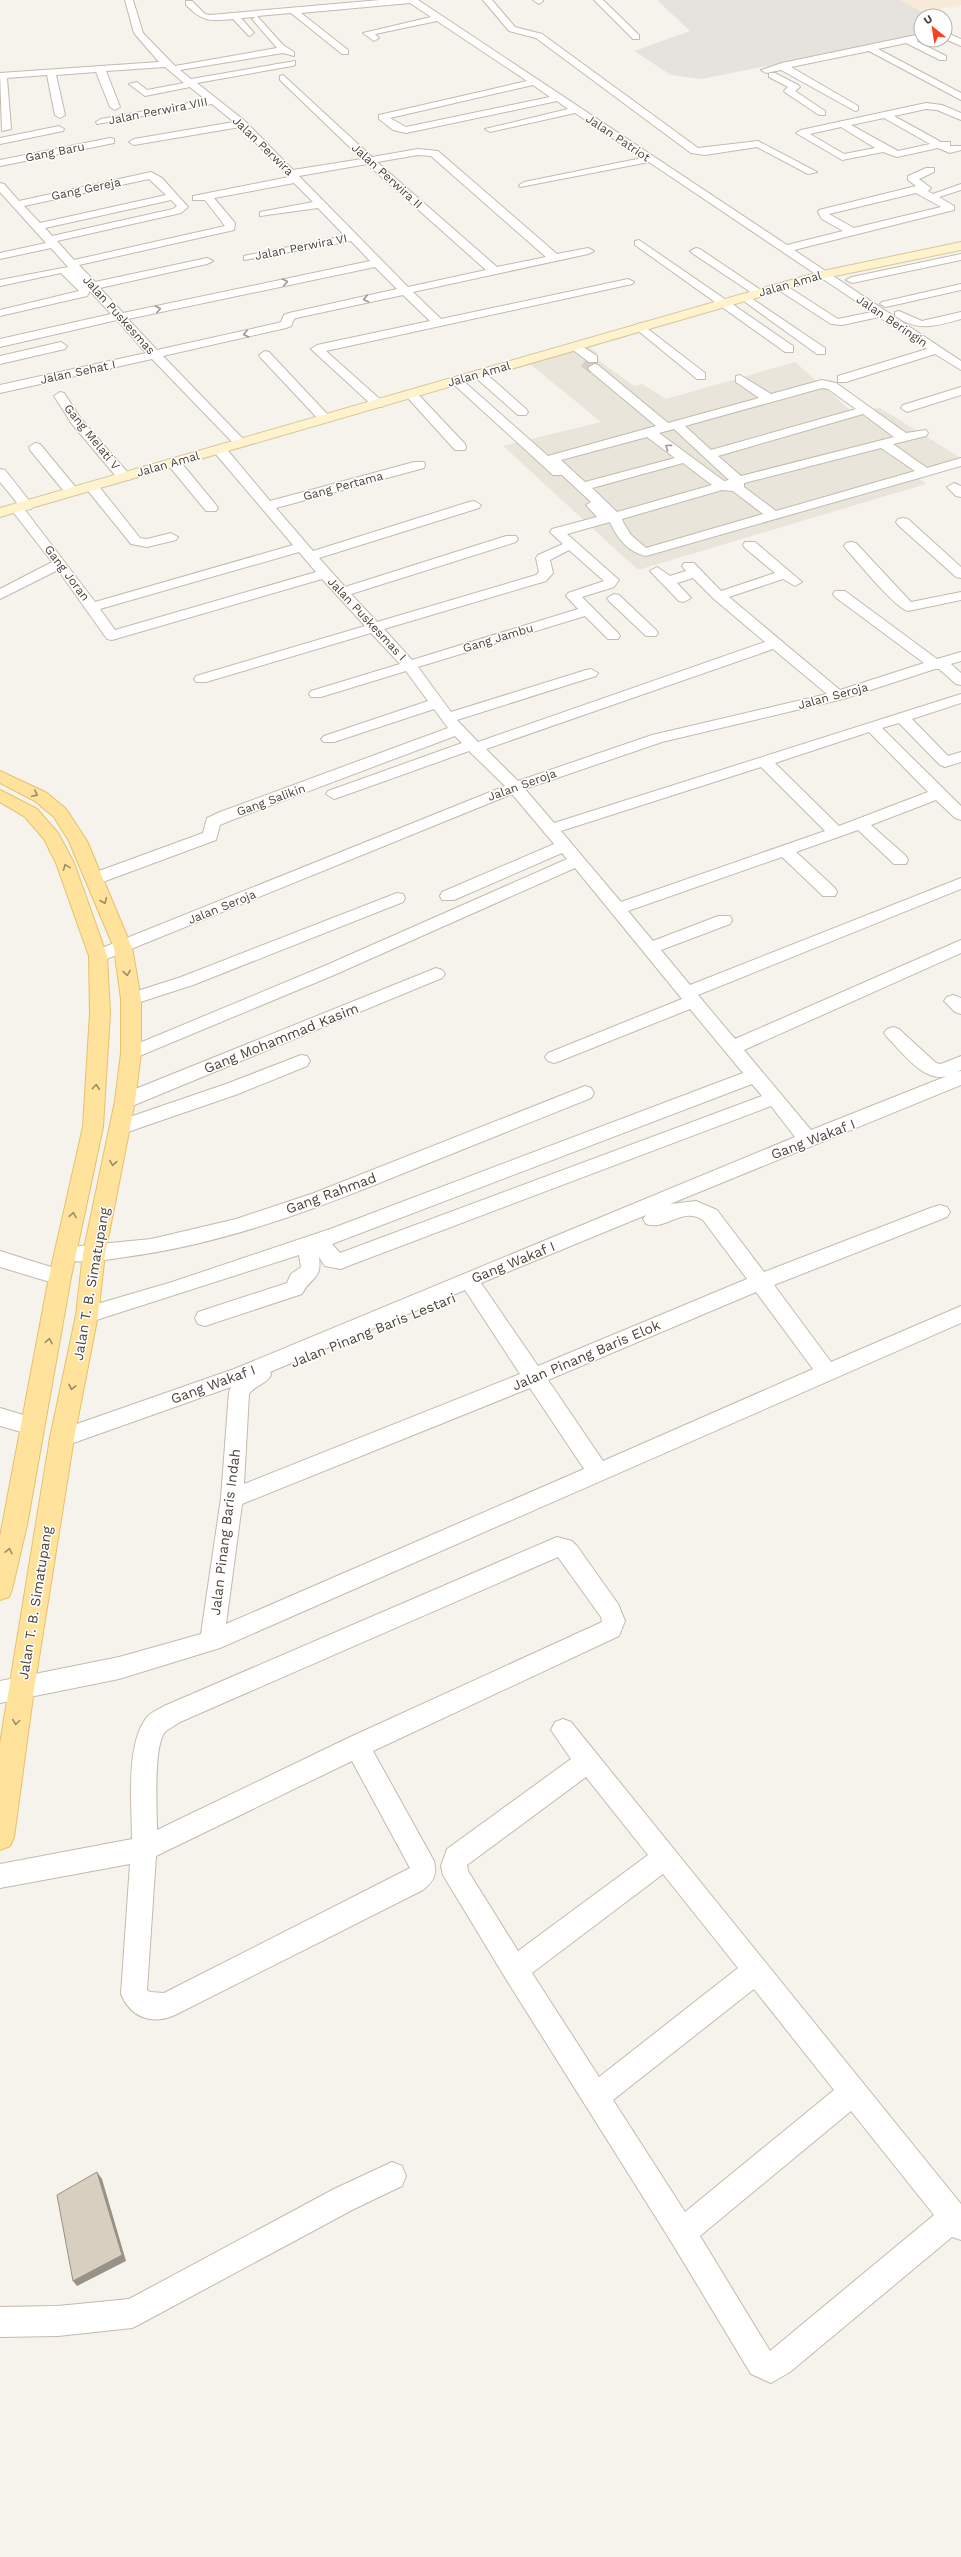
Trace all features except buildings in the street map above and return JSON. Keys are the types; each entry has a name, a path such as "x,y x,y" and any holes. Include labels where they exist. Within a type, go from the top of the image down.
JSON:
{"main road":[{"name":"Jalan T. B. Simatupang","path":"0,776 41,797 60,813 78,841 123,948 132,999 131,1053 125,1101 118,1128 94,1254 87,1315 10,1691 0,1837"},
{"name":"Jalan T. B. Simatupang","path":"0,794 31,813 52,837 65,864 98,956 100,1013 93,1127 60,1277 32,1426 7,1523 0,1589"}],"street":[{"name":"Jalan Perwira","path":"130,0 130,13 139,32 169,66 215,101 242,124 355,237 404,291 439,323"},
{"path":"189,3 204,17 236,17 411,0"},
{"name":"Jalan Patriot","path":"411,0 823,275"},
{"path":"487,0 512,29 539,36 695,151 706,152 758,144 812,172"},
{"path":"598,0 636,37"},
{"path":"293,11 346,52"},
{"path":"236,17 248,33"},
{"path":"374,38 368,33 439,18"},
{"path":"257,19 271,33 273,41 289,56"},
{"path":"913,39 782,66 766,71 795,87 789,91 884,149 903,154 939,145"},
{"path":"908,40 943,58"},
{"path":"870,48 961,97"},
{"path":"6,129 1,76 169,66 289,56"},
{"path":"134,84 145,93 191,83 289,56"},
{"path":"782,66 855,108"},
{"path":"100,69 115,107"},
{"path":"51,72 60,115"},
{"name":"Jalan Perwira II","path":"283,78 370,161 494,271"},
{"path":"535,82 382,117 397,128 406,130 558,98"},
{"name":"Jalan Perwira VIII","path":"101,122 215,101"},
{"path":"884,149 842,157 801,133 931,106 961,118"},
{"path":"875,107 939,145 950,150 960,147"},
{"path":"490,129 576,110"},
{"path":"134,142 242,124"},
{"path":"0,141 59,129"},
{"name":"Gang Baru","path":"0,163 110,140"},
{"path":"0,256 48,236 175,200 207,196 418,152 434,153 554,258"},
{"path":"524,185 650,159"},
{"path":"930,170 912,179 938,194 961,204"},
{"name":"Gang Gereja","path":"0,201 15,201 154,176 175,200"},
{"name":"Jalan Puskesmas","path":"0,186 48,236 71,266 92,286 155,355 240,443"},
{"path":"938,194 961,187"},
{"path":"784,249 838,237 851,231 945,211 950,208 917,189 823,212 826,217 851,231"},
{"path":"0,283 230,228 230,223 207,196"},
{"path":"30,236 48,236 181,210 184,207 175,200"},
{"path":"264,214 321,204"},
{"name":"Jalan Perwira VI","path":"248,258 355,237"},
{"path":"639,243 726,303 789,349"},
{"path":"798,246 845,276 883,309 914,324 925,324 961,315"},
{"name":"Jalan Amal","path":"0,514 219,449 573,348 781,286 823,275 845,276 961,246"},
{"name":"Jalan Sehat I","path":"0,389 282,326 287,324 290,316 588,251"},
{"path":"696,251 759,293"},
{"path":"845,276 961,257"},
{"path":"92,286 207,261"},
{"path":"0,343 378,263"},
{"path":"0,313 83,294 85,291 71,266"},
{"name":"Jalan Beringin","path":"823,275 883,309 913,335 961,366"},
{"path":"378,404 317,349 628,282"},
{"path":"781,286 835,322 842,322 961,287"},
{"path":"745,297 821,351"},
{"path":"913,335 961,321"},
{"path":"640,327 701,376"},
{"path":"0,360 61,346"},
{"path":"573,348 710,454 738,485 774,516"},
{"path":"842,379 935,350"},
{"path":"265,355 325,419"},
{"path":"479,374 522,412"},
{"path":"740,379 769,399"},
{"path":"456,381 606,518 557,532 612,581 574,595 587,611 609,632 635,618"},
{"path":"904,438 828,384 671,425 552,459 615,517 617,528 639,551 646,552 961,462"},
{"path":"907,408 961,391"},
{"path":"411,394 460,447"},
{"name":"Gang Melati V","path":"60,396 76,421 124,477"},
{"path":"710,454 865,410"},
{"path":"649,432 722,486"},
{"path":"615,517 722,486 738,485 922,433"},
{"path":"884,444 925,472"},
{"path":"35,448 72,492"},
{"name":"Jalan Puskesmas I","path":"219,449 325,574 410,665 453,724 473,747 514,787 565,845 808,1139"},
{"path":"582,487 685,459"},
{"path":"174,463 211,508"},
{"name":"Gang Pertama","path":"267,506 418,465"},
{"name":"Gang Joran","path":"0,473 60,563 93,607 110,634 115,637 325,574"},
{"path":"92,487 136,541 147,543 171,537"},
{"path":"93,607 306,552 474,505"},
{"path":"903,522 961,574"},
{"path":"343,592 511,539"},
{"path":"719,596 790,578 750,545"},
{"path":"851,546 879,574 895,596 908,607 961,596"},
{"path":"200,679 541,578 546,573 543,558 564,548"},
{"path":"0,595 60,563"},
{"path":"668,582 691,569 719,596 777,643 838,696"},
{"path":"657,571 684,598"},
{"path":"840,594 961,680"},
{"path":"614,598 651,633"},
{"name":"Gang Jambu","path":"316,694 587,611"},
{"path":"334,794 777,643"},
{"name":"Jalan Seroja","path":"98,956 123,948 514,787 657,738 838,696 961,656"},
{"path":"453,724 591,673"},
{"path":"551,829 763,760 902,718 961,698"},
{"path":"329,739 437,703"},
{"path":"902,718 945,762 961,757"},
{"name":"Gang Salikin","path":"94,879 210,836 213,822 226,816 453,724"},
{"path":"872,727 903,760 961,814"},
{"path":"763,760 836,832"},
{"path":"659,794 671,806"},
{"path":"618,909 860,824 938,794"},
{"path":"860,824 900,860"},
{"path":"448,896 565,845"},
{"path":"784,850 829,892"},
{"path":"131,1053 328,971 577,861"},
{"path":"554,1057 690,997 961,883"},
{"path":"132,999 187,981 397,898"},
{"path":"650,948 724,920"},
{"path":"732,1048 961,946"},
{"name":"Gang Mohammad Kasim","path":"125,1101 436,974"},
{"path":"893,1033 931,1069 943,1071 961,1062"},
{"path":"118,1128 232,1088 301,1061"},
{"path":"87,1315 153,1296 314,1243 755,1076"},
{"name":"Gang Wakaf I","path":"62,1438 241,1375 808,1139 863,1119 961,1077"},
{"name":"Gang Rahmad","path":"66,1253 94,1254 199,1236 314,1202 585,1093"},
{"path":"314,1243 332,1260 341,1261 774,1098"},
{"name":"Jalan Pinang Baris Lestari","path":"249,1380 474,1289 682,1208 690,1207 705,1210 710,1215 828,1373"},
{"name":"Jalan Pinang Baris Elok","path":"232,1498 534,1377 760,1282 940,1212"},
{"path":"205,1318 295,1288 297,1281 311,1270 314,1243"},
{"path":"0,1259 60,1277"},
{"path":"474,1289 599,1473"},
{"path":"10,1691 119,1668 212,1641 961,1314"},
{"name":"Jalan Pinang Baris Indah","path":"212,1641 232,1498 239,1392 241,1386 249,1380"},
{"path":"0,1418 32,1426"},
{"path":"0,1876 144,1849 357,1746 611,1629 614,1621 610,1611 570,1553 564,1548 557,1547 172,1714 157,1724 150,1736 144,1761 144,1849 134,1994 141,2005 151,2008 173,2002 414,1881 424,1873 421,1861 357,1746"},
{"path":"563,1730 757,1970 958,2222 772,2368 761,2364 682,2233 456,1875 454,1866 456,1858 588,1761"},
{"path":"515,1970 666,1857"},
{"path":"595,2097 757,1970"},
{"path":"682,2233 854,2091"},
{"path":"0,2322 58,2321 132,2312 344,2199 392,2176"}],"shaded area":[{"path":"657,0 900,0 915,8 913,8 913,37 701,79 671,75 634,51 690,31"},
{"path":"900,0 961,0 961,5 945,8 915,8"},
{"path":"589,347 597,353 598,360 634,386 642,384 666,399 795,362 850,410 880,408 961,458 911,472 926,484 638,570 503,446 601,422 530,364"}],"tunnel":[{"path":"585,361 594,368"}]}
